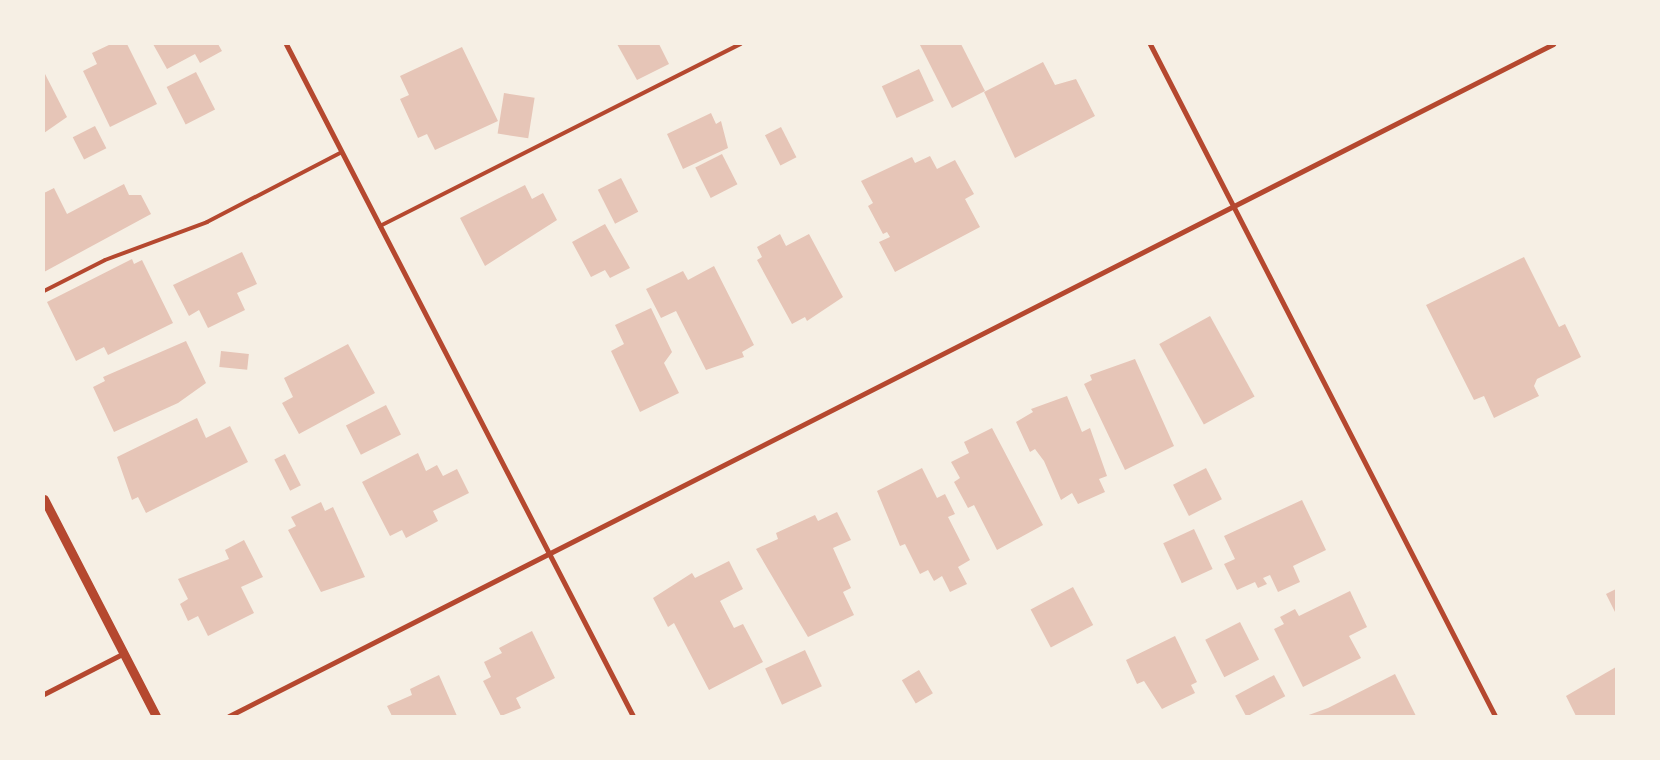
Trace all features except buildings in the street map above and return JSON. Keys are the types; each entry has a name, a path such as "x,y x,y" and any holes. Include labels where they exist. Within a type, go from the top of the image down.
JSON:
{"street":[{"path":"286,44 633,716"},
{"path":"1150,44 1495,716"},
{"path":"229,716 547,551 1553,44"},
{"path":"44,499 156,716"},
{"path":"44,694 124,653"}],"lane":[{"path":"380,226 741,44"},
{"path":"44,291 105,260 207,222 342,152"}]}
